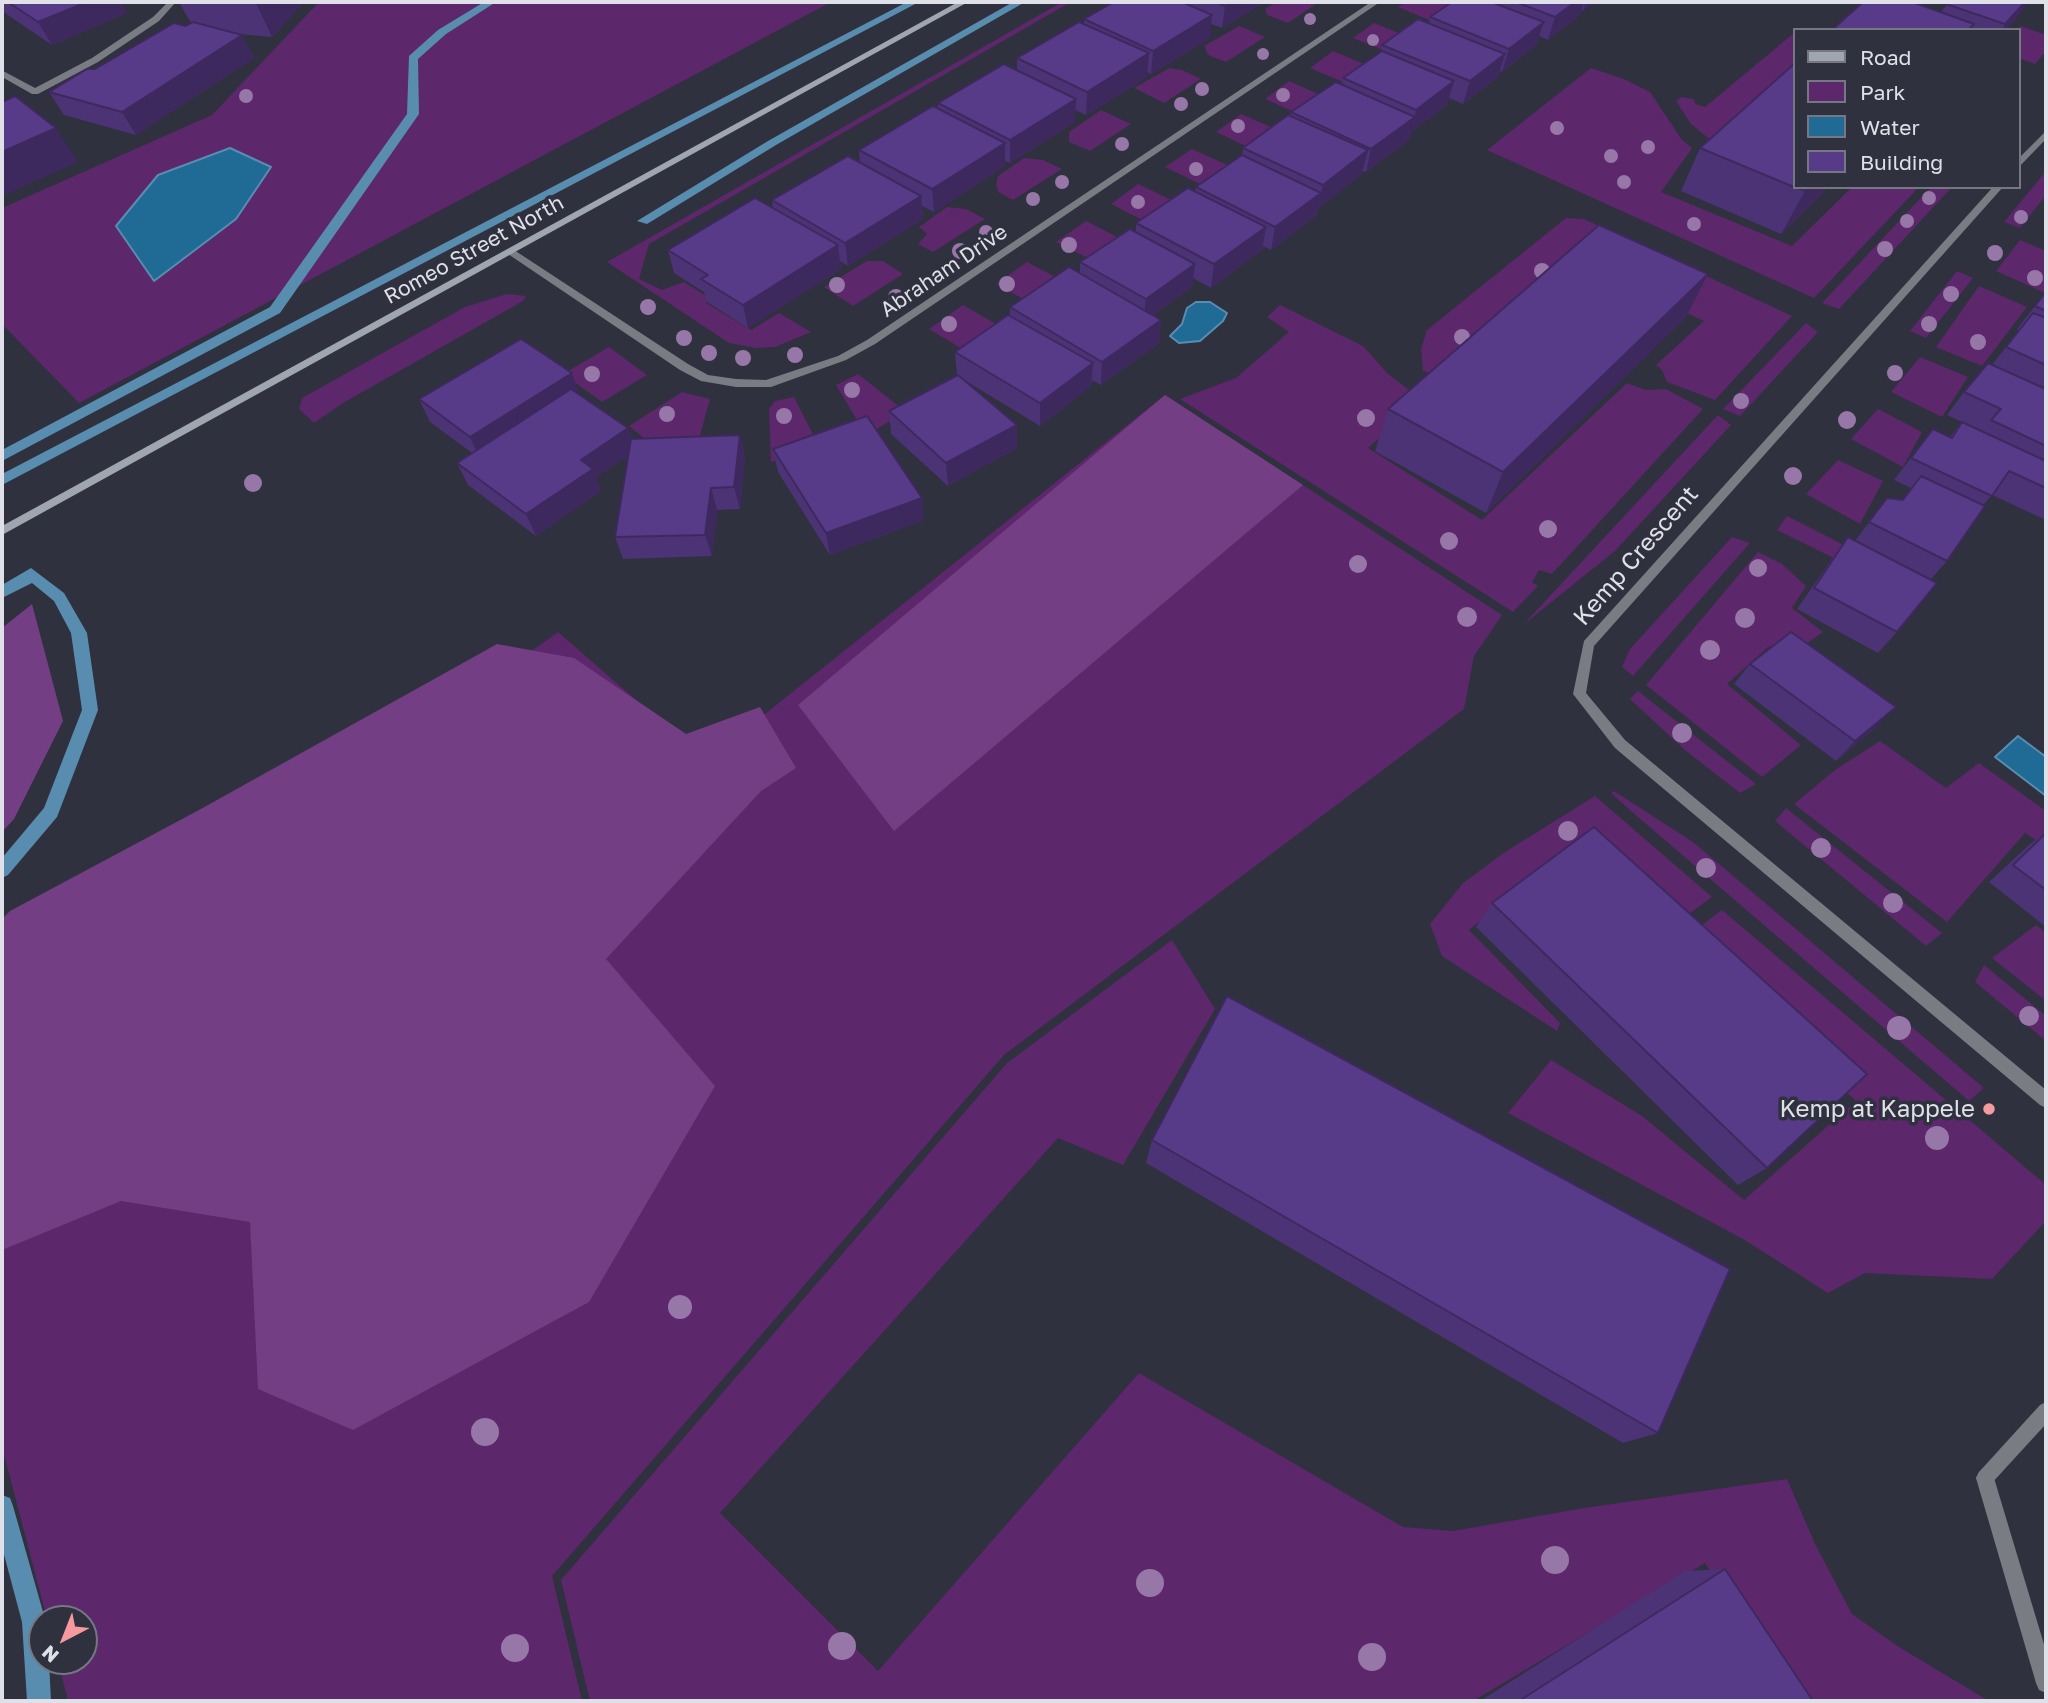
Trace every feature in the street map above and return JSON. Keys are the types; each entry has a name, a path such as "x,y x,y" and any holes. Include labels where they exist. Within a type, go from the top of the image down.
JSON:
{"main road":[{"name":"Romeo Street North","path":"2,531 964,2"}],"street":[{"path":"24,97 95,60 156,19 172,2"},
{"name":"Abraham Drive","path":"510,252 679,365 705,378 768,384 842,358 872,342 1376,2"},
{"path":"2,74 35,92"},
{"path":"2020,163 2046,134"},
{"name":"Kemp Crescent","path":"1996,189 1588,644 1579,694 1620,744 2046,1100"},
{"path":"2046,1411 1985,1478 2046,1683"}],"green space":[{"path":"319,2 831,2 79,403 2,324 2,208 212,115"},
{"path":"1062,2 1071,2 649,244 639,279 662,290 684,282 708,297 706,303 751,330 779,313 811,332 775,347 756,348 729,343 607,262"},
{"path":"1276,2 1319,2 1288,23 1267,15 1265,9"},
{"path":"1406,2 1441,2 1455,7 1434,22 1398,7"},
{"path":"1374,23 1411,38 1391,53 1353,38"},
{"path":"1239,26 1265,37 1226,62 1208,55 1204,46"},
{"path":"2021,26 2046,35 2046,51 2035,64 2020,59"},
{"path":"1792,35 1792,71 1713,142 1691,124 1676,101 1681,97 1694,99 1695,104 1705,107"},
{"path":"1333,51 1371,67 1348,84 1310,68"},
{"path":"1169,68 1182,70 1201,79 1164,103 1134,88"},
{"path":"1591,68 1624,79 1650,92 1682,140 1692,148 1661,192 1792,246 1850,189 1917,189 1814,298 1487,150"},
{"path":"1289,81 1327,98 1303,116 1265,99"},
{"path":"1101,110 1131,124 1090,151 1069,142 1069,132"},
{"path":"1241,114 1280,131 1254,150 1216,132"},
{"path":"1192,149 1232,167 1204,186 1165,167"},
{"path":"1024,158 1043,160 1062,169 1013,200 998,192 998,176"},
{"path":"2046,171 2046,195 2020,228 2004,222"},
{"path":"1138,184 1178,203 1150,224 1111,204"},
{"path":"1929,189 1950,189 1839,309 1822,303"},
{"path":"947,207 966,209 985,219 933,252 918,244 927,234 919,227"},
{"path":"1566,218 1584,219 1792,316 1715,400 1667,382 1662,370 1656,365 1704,321 1579,262 1436,375 1423,371 1421,349 1427,330"},
{"path":"1086,221 1125,241 1096,262 1056,242"},
{"path":"2020,240 2046,251 2045,293 1996,271"},
{"path":"867,261 883,261 903,274 853,306 824,287"},
{"path":"1027,262 1067,283 1036,306 996,284"},
{"path":"1957,271 1973,278 1926,338 1910,331"},
{"path":"1979,286 2027,307 1982,366 1936,347"},
{"path":"507,294 526,296 523,301 343,403 314,423 299,409 302,398 465,307"},
{"path":"963,305 1003,328 969,353 929,329"},
{"path":"1280,305 1363,346 1388,374 1422,400 1368,448 1482,520 1627,383 1646,390 1666,389 1703,409 1552,574 1539,570 1532,582 1538,586 1513,612 1180,399 1236,378 1289,332 1267,317"},
{"path":"1806,323 1818,332 1740,416 1723,409"},
{"path":"609,347 647,375 602,402 563,374"},
{"path":"1920,357 1968,377 1942,417 1891,392"},
{"path":"858,374 906,412 866,435 836,385"},
{"path":"682,392 710,399 697,446 648,441 629,426"},
{"path":"1165,395 1502,615 1474,656 1464,709 1004,1055 552,1576 582,1701 68,1701 62,1675 98,1675 98,1605 43,1605 2,1447 2,1030 558,632 706,761"},
{"path":"794,397 817,442 809,450 771,462 769,409 775,401"},
{"path":"1878,409 1922,432 1903,467 1851,439"},
{"path":"1718,415 1731,425 1615,551 1523,625"},
{"path":"1838,460 1883,481 1860,524 1806,494"},
{"path":"1787,516 1915,581 1907,594 1777,530"},
{"path":"1732,537 1750,543 1633,676 1622,667 1630,649"},
{"path":"1758,552 1782,564 1806,586 1792,608 1823,632 1788,657 1769,646 1727,684 1801,745 1762,777 1646,685"},
{"path":"1638,691 1756,784 1740,793 1686,751 1630,699"},
{"path":"1880,741 1946,788 1979,763 2046,811 2046,847 2025,833 1947,922 1794,804 1835,770"},
{"path":"1614,791 1693,842 1984,1088 1969,1101 1631,811 1611,793"},
{"path":"1595,796 1712,897 1668,929 1578,844 1469,930 1560,1023 1557,1031 1442,956 1430,924 1463,883 1505,852"},
{"path":"1786,808 1942,933 1926,946 1775,821"},
{"path":"1722,910 2046,1185 2046,1221 1992,1279 1865,1273 1828,1293 1743,1239 1508,1113 1551,1060 1642,1116 1744,1200 1856,1101 1681,941"},
{"path":"2036,925 2046,933 2046,1001 1992,958"},
{"path":"1172,940 1215,1009 1123,1165 1058,1138 720,1513 878,1671 1139,1373 1403,1527 1453,1531 1584,1508 1787,1479 1815,1544 1852,1614 1899,1647 1989,1701 1797,1701 1705,1563 1473,1701 590,1701 561,1580 1007,1063"},
{"path":"1984,965 2046,1016 2046,1041 1975,982"}],"shaded area":[{"path":"1165,395 1303,485 894,831 798,705"},
{"path":"32,604 63,721 14,819 2,832 2,628"},
{"path":"497,644 574,658 686,734 760,707 796,768 761,791 606,959 715,1086 589,1302 353,1430 258,1389 250,1222 121,1201 2,1250 2,919 10,911 199,810"}],"water":[{"path":"230,148 271,167 236,219 154,281 116,226 158,175"},
{"path":"1196,302 1210,302 1227,313 1223,321 1200,341 1179,343 1170,336 1182,324 1187,308"},
{"path":"2018,736 2046,757 2046,796 1995,757"}],"building":[{"path":"8,2 87,2 38,22"},
{"path":"1114,2 1182,2 1212,15 1153,51 1084,19"},
{"path":"1452,2 1491,2 1544,22 1509,49 1430,17"},
{"path":"1516,2 1575,2 1555,17"},
{"path":"1863,2 1912,2 1974,24 1970,28 1834,28"},
{"path":"2025,2 2005,24 1946,4"},
{"path":"1418,19 1505,54 1470,81 1382,45"},
{"path":"193,22 242,35 122,112 49,92 174,23 186,26"},
{"path":"1079,22 1149,53 1087,92 1017,58"},
{"path":"1382,51 1454,81 1416,110 1343,78"},
{"path":"1004,64 1076,99 1010,140 938,103"},
{"path":"1792,66 1792,186 1700,148"},
{"path":"1336,82 1415,117 1371,149 1291,112"},
{"path":"15,96 56,128 2,152 2,102"},
{"path":"933,106 1005,143 932,189 859,150"},
{"path":"1288,115 1368,150 1323,185 1243,148"},
{"path":"1242,155 1321,193 1275,227 1196,187"},
{"path":"848,156 921,196 845,243 772,200"},
{"path":"1188,188 1266,227 1214,264 1136,223"},
{"path":"755,198 838,245 743,305 701,279 708,275 668,250"},
{"path":"1599,225 1708,274 1503,472 1388,409"},
{"path":"1130,229 1195,264 1146,299 1080,262"},
{"path":"1069,267 1161,320 1102,362 1010,307"},
{"path":"2046,292 2046,311 2035,306"},
{"path":"2033,313 2046,318 2046,365 2006,347"},
{"path":"1008,315 1093,363 1040,403 955,352"},
{"path":"521,339 572,373 470,437 419,399"},
{"path":"1988,363 2046,389 2046,446 1991,420 2001,409 1964,392"},
{"path":"958,375 1017,425 946,463 889,411"},
{"path":"571,389 628,428 581,460 593,469 526,514 457,463"},
{"path":"867,416 922,498 826,533 773,449"},
{"path":"1962,422 2046,461 2046,488 2009,471 1992,496 1911,458 1933,429 1952,438"},
{"path":"740,435 734,487 711,488 705,535 615,537 631,439"},
{"path":"1921,476 1985,506 1947,561 1869,522 1887,498 1903,500"},
{"path":"1848,537 1937,583 1897,632 1814,588"},
{"path":"1791,632 1896,707 1855,741 1750,664"},
{"path":"1594,827 1867,1074 1767,1168 1492,903"},
{"path":"2046,833 2046,890 2013,865"},
{"path":"1227,996 1730,1269 1658,1433 1152,1140"},
{"path":"1725,1569 1813,1701 1519,1701"}],"waterway":[{"path":"2,456 275,310 413,114 413,58 442,32 491,2"},
{"path":"2,480 914,2"},
{"path":"643,221 772,143 1020,2"},
{"path":"2,870 51,812 90,710 79,633 59,597 31,574"},
{"path":"2,592 33,576"},
{"path":"2,1506 34,1622 39,1701"}],"place":[{"name":"Kemp at Kappele","path":"1989,1109"}]}
